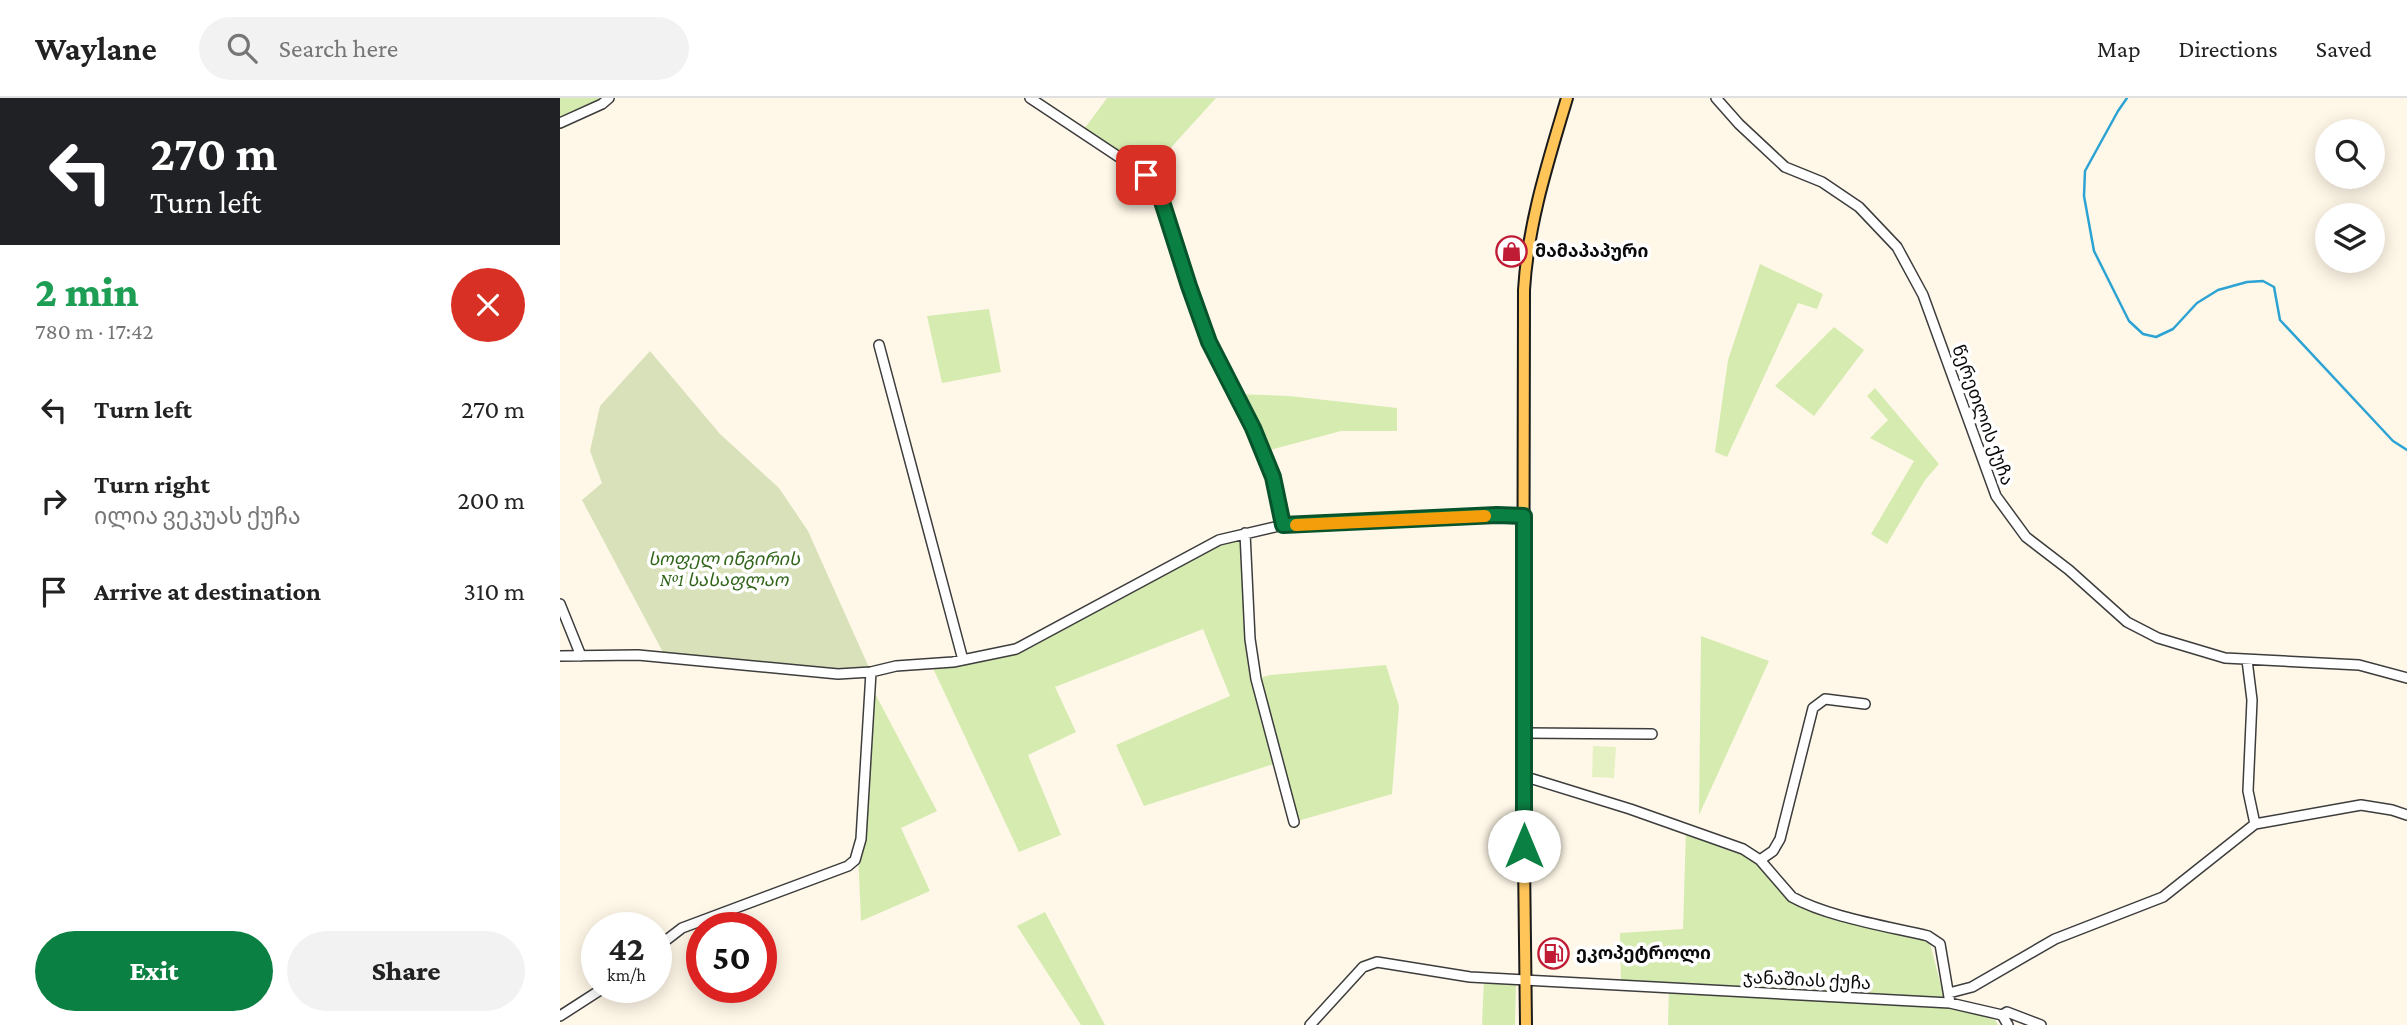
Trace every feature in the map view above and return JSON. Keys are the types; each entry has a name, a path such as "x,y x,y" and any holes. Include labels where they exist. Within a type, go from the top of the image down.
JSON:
{"main road":[{"path":"1526,1025 1523,776 1524,290 1536,202 1567,98"}],"street":[{"path":"560,123 602,104 609,98"},
{"path":"1030,98 1146,175 1158,189 1209,342 1253,428 1273,477 1283,525"},
{"name":"წერეთლის ქუჩა","path":"1716,98 1739,124 1785,167 1822,182 1859,207 1897,247 1923,295 1996,496 2026,537 2069,570 2127,622 2158,638 2198,651 2247,660 2359,665 2407,678"},
{"path":"878,345 963,660"},
{"path":"560,656 638,655 838,674 963,660 1016,649 1219,540 1245,533 1283,525 1524,516"},
{"path":"1245,533 1250,639 1256,679 1294,822"},
{"path":"560,604 581,656"},
{"path":"2247,660 2252,700 2248,791 2255,824"},
{"path":"672,936 682,928 848,866 855,860 861,839 872,672"},
{"path":"1760,860 1773,851 1780,839 1813,708 1825,699 1865,704"},
{"path":"1524,733 1652,734"},
{"path":"1523,776 1630,809 1743,849 1760,860 1784,890 1798,901 1928,936 1940,944 1950,1003"},
{"path":"1949,992 1972,987 2054,939 2163,897 2255,824 2361,805 2407,815"},
{"name":"ჯანაშიას ქუჩა","path":"1310,1025 1363,967 1377,962 1470,977 1950,1003 2001,1015 2007,1012 2041,1025"},
{"path":"560,1016 581,1002"},
{"path":"2001,1015 2008,1025"}],"green space":[{"path":"560,98 609,98 560,123"},
{"path":"1107,98 1216,98 1146,175 1082,132"},
{"path":"1760,264 1823,294 1817,309 1798,303 1727,457 1715,452 1728,360"},
{"path":"989,309 1001,372 942,383 927,316"},
{"path":"1834,327 1864,350 1814,416 1775,386"},
{"name":"სოფელ ინგირის №1 სასაფლაო","path":"650,351 720,434 779,488 808,531 871,672 666,658 582,500 602,483 590,451 600,406"},
{"path":"1875,388 1939,464 1925,480 1887,544 1871,534 1914,461 1870,438 1888,420 1867,396"},
{"path":"1236,394 1289,396 1397,408 1397,431 1341,431 1263,452"},
{"path":"1245,533 1256,679 1270,675 1386,665 1399,706 1392,794 1294,822 1277,763 1144,806 1116,745 1230,696 1203,629 1055,687 1076,732 1028,755 1061,835 1019,852 931,664 1016,649 1219,540"},
{"path":"1701,636 1769,661 1699,815"},
{"path":"870,684 937,811 901,828 930,891 861,921 858,852"},
{"path":"1593,746 1616,747 1614,778 1592,777"},
{"path":"1686,828 1743,849 1791,897 1928,936 1946,1005 1995,1020 1998,1025 1668,1025 1669,988 1621,985 1620,933 1683,929"},
{"path":"1045,912 1105,1025 1081,1025 1017,926"},
{"path":"1484,978 1516,985 1515,1025 1482,1025"}],"waterway":[{"path":"2127,98 2085,171 2084,196 2094,251 2129,321 2143,334 2156,337 2173,329 2197,303 2218,290 2247,282 2263,281 2274,287 2280,320 2393,441 2407,450"}],"slow traffic":[{"path":"1296,525 1485,516"}],"place":[{"name":"მამაპაპური","path":"1512,251"},
{"name":"ეკოპეტროლი","path":"1553,953"}],"route":[{"path":"1146,175 1158,189 1209,342 1253,428 1273,477 1283,525 1524,516 1524,846"}]}
